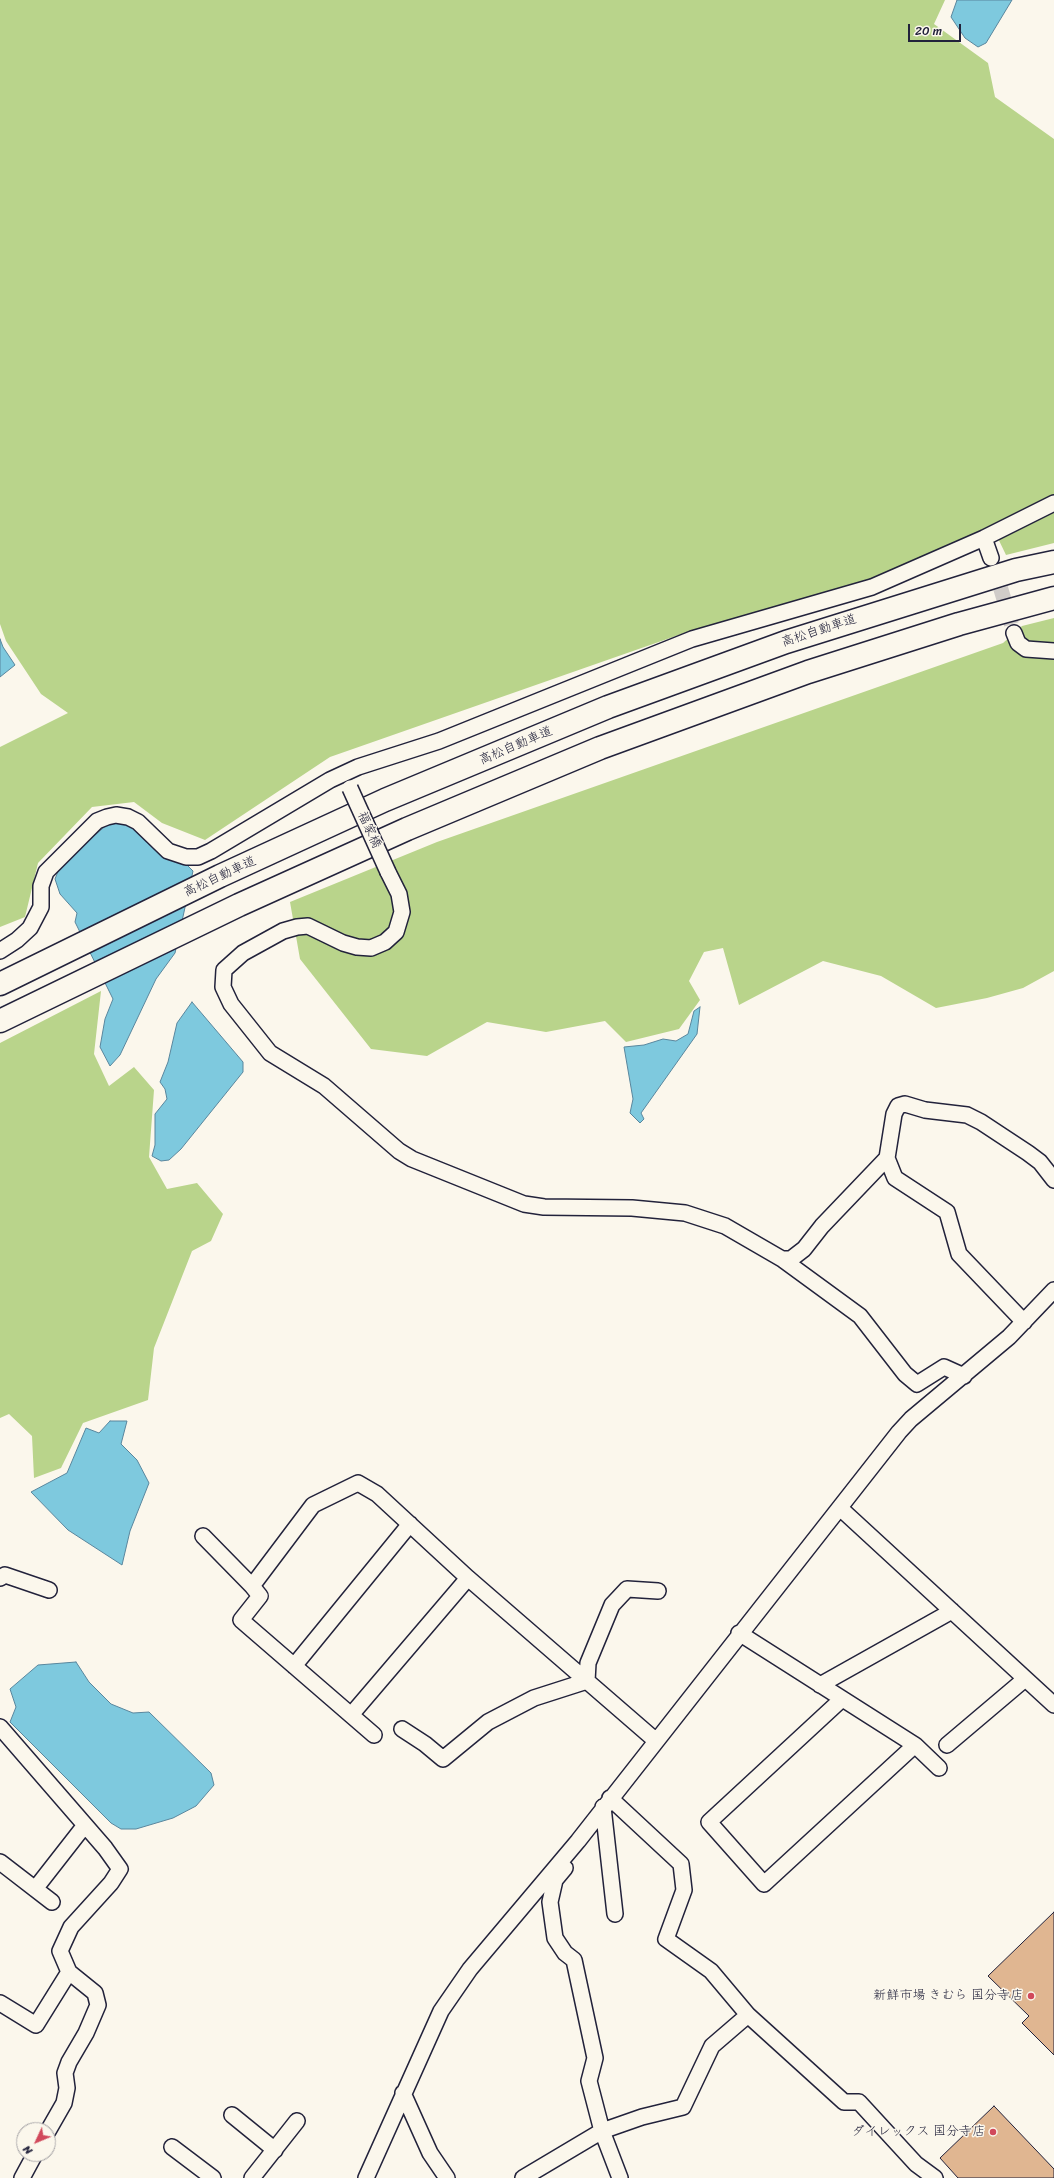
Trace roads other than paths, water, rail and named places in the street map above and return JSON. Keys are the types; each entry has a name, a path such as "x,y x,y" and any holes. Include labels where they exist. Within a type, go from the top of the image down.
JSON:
{"highway":[{"name":"高松自動車道","path":"0,984 220,876 385,800 608,707 786,642 1016,570 1054,562"},
{"path":"0,1021 239,905 407,829 600,748 808,672 959,624 1054,598"}],"street":[{"path":"0,951 17,940 30,928 41,907 41,886 46,872 54,862 97,821 116,815 128,817 138,822 168,851 186,857 198,857 212,851 343,773 439,741 692,639 872,587 984,538 1054,503"},
{"path":"984,538 992,558"},
{"path":"1014,633 1018,643 1026,650 1054,651"},
{"name":"福家橋","path":"343,773 399,894 402,912 396,932 385,942 371,948 357,947 343,943 308,926 297,927 283,931 259,942 243,953 224,970 223,986 231,1004 270,1053 324,1086 400,1151 412,1159 524,1204 544,1207 632,1208 684,1213 725,1226 782,1259 860,1316 905,1374 917,1384 944,1367 964,1376"},
{"path":"1024,1322 958,1254 947,1212 895,1178 887,1158 894,1114 898,1106 905,1104 925,1110 967,1115 981,1122 1040,1162 1054,1180"},
{"path":"782,1259 791,1259 804,1249 822,1226 887,1158"},
{"path":"366,2178 441,2011 470,1969 578,1841 655,1740 899,1432 911,1419 964,1376 1024,1322 1054,1290"},
{"path":"252,1586 313,1505 358,1483 377,1494 468,1578 655,1740"},
{"path":"840,1508 1054,1705"},
{"path":"294,1666 410,1524"},
{"path":"203,1536 260,1596 241,1620 374,1735"},
{"path":"0,1578 5,1575 49,1590"},
{"path":"351,1715 468,1578"},
{"path":"587,1681 588,1663 612,1605 627,1589 658,1591"},
{"path":"820,1685 952,1611"},
{"path":"739,1633 915,1745 939,1768"},
{"path":"947,1745 1026,1679"},
{"path":"402,1729 425,1744 443,1759 488,1722 534,1698 587,1681"},
{"path":"842,1699 709,1822 764,1884 915,1745"},
{"path":"0,1727 85,1825 120,1869 111,1883 71,1927 60,1950 69,1972 95,1993 98,2005 86,2033 69,2062 65,2073 67,2088 64,2103 53,2122"},
{"path":"606,1803 615,1914"},
{"path":"606,1803 681,1864 684,1890 666,1939 711,1971 748,2015 844,2102 859,2102 916,2164 935,2178"},
{"path":"36,1889 85,1825"},
{"path":"578,1841 580,1851 555,1880 550,1902 555,1938 565,1953 574,1960 595,2058 589,2081 602,2131 620,2178"},
{"path":"0,1862 52,1902"},
{"path":"0,2003 36,2025 69,1972"},
{"path":"523,2178 602,2131 642,2116 683,2107 712,2046 748,2015"},
{"path":"404,2093 430,2152 447,2178"},
{"path":"232,2115 275,2150"},
{"path":"252,2178 297,2121"},
{"path":"172,2147 213,2178"},
{"path":"22,2178 31,2162"}],"water":[{"path":"957,0 1012,0 986,43 978,47 965,38 951,17"},
{"path":"0,639 3,647 15,665 0,677"},
{"path":"123,820 184,862 193,871 175,953 156,979 120,1055 110,1066 100,1047 105,1019 113,999 75,922 77,913 60,894 55,879 61,864 109,823"},
{"path":"192,1002 243,1062 243,1072 181,1149 169,1160 161,1161 152,1156 155,1145 155,1114 167,1099 165,1089 160,1082 168,1062 177,1023"},
{"path":"700,1007 697,1034 641,1113 644,1119 640,1123 630,1113 633,1099 624,1047 644,1045 663,1039 676,1041 688,1034 694,1011"},
{"path":"110,1421 127,1421 121,1444 137,1460 149,1483 130,1531 122,1565 68,1530 31,1492 67,1473 86,1428 99,1433"},
{"path":"76,1662 89,1682 111,1704 133,1713 149,1712 211,1773 214,1785 196,1806 173,1818 136,1829 121,1829 111,1823 10,1722 16,1707 10,1689 38,1665"}],"tunnel":[{"path":"994,566 1014,633"}],"place":[{"name":"新鮮市場 きむら 国分寺店","path":"1031,1996"},
{"name":"ダイレックス 国分寺店","path":"993,2132"}]}
